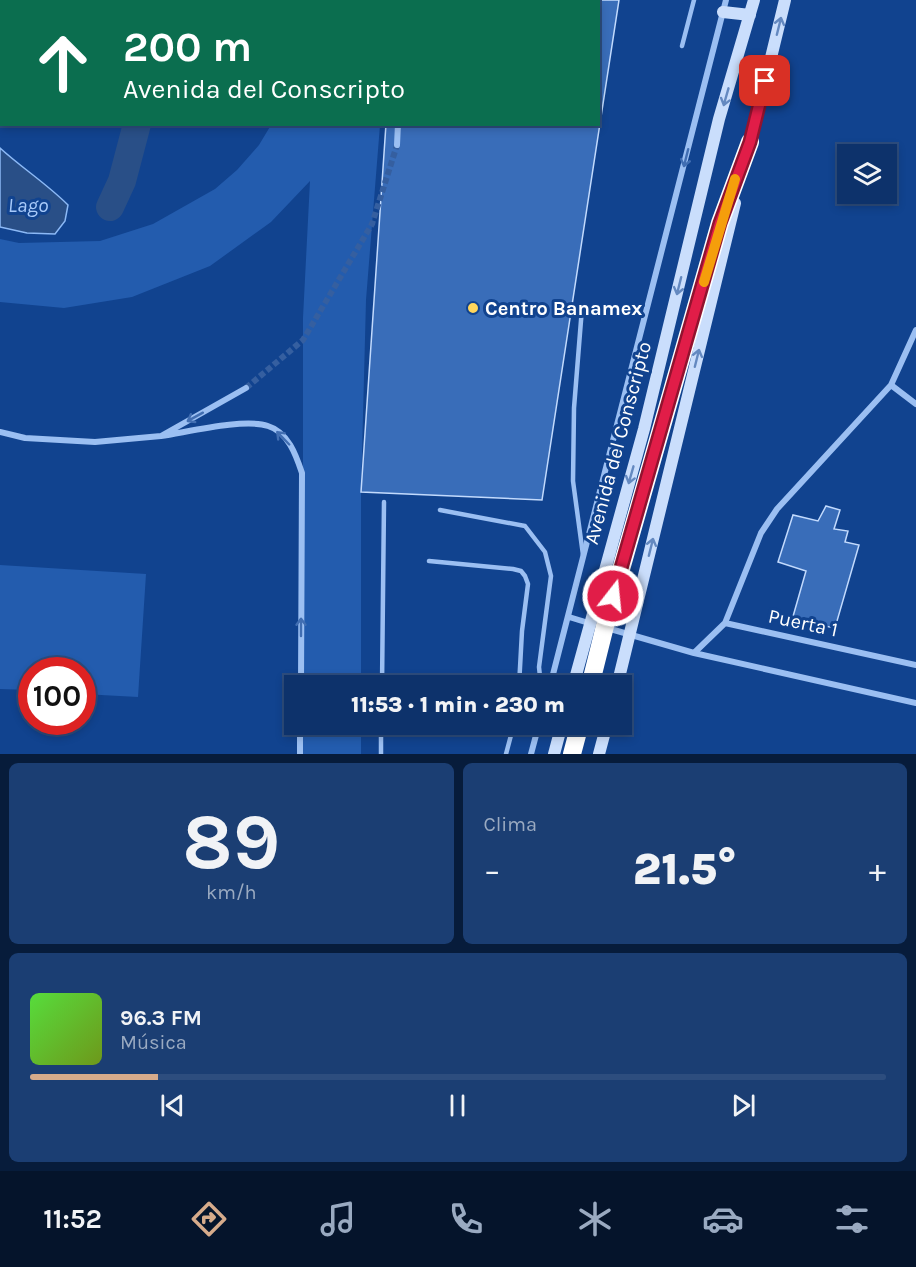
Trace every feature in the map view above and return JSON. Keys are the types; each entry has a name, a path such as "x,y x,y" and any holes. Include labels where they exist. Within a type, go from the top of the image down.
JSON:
{"highway":[{"path":"593,675 720,223 750,142"},
{"path":"572,754 577,735"}],"main road":[{"name":"Avenida del Conscripto","path":"576,675 644,429 719,119 754,0"},
{"path":"620,675 785,0"},
{"path":"724,6 750,15"},
{"path":"555,754 559,735"},
{"path":"599,754 604,735"}],"street":[{"path":"553,675 724,6"},
{"path":"397,145 398,126"},
{"path":"694,653 725,623 761,533 777,509 891,385 916,330"},
{"path":"891,385 916,404"},
{"path":"162,436 246,388"},
{"path":"0,432 25,438 95,442 162,436 247,423 269,426 283,435 296,453 302,474 301,675"},
{"path":"569,617 694,653 916,703"},
{"name":"Puerta 1","path":"725,623 916,664"},
{"path":"300,735 300,754"},
{"path":"531,754 536,735"}],"lane":[{"path":"682,46 694,0"},
{"path":"582,308 574,408 573,481 584,561"},
{"path":"382,675 384,502"},
{"path":"440,510 525,526 545,552 550,576 540,675"},
{"path":"429,561 513,569 521,571 525,576 528,584 520,675"},
{"path":"381,735 381,754"},
{"path":"506,754 511,735"}],"shaded area":[{"path":"270,126 380,126 366,300 361,492 361,675 303,675 303,318 310,181 271,222 210,266 132,297 64,308 0,302 0,239 19,243 100,241 153,224 215,189 237,170 259,145"},
{"path":"0,565 146,574 138,697 96,695 96,657 18,657 18,690 0,689"},
{"path":"303,735 361,735 361,754 303,754"}],"water":[{"name":"Lago","path":"0,148 68,205 65,221 55,234 27,233 0,227"}],"building":[{"name":"Centro Banamex","path":"600,0 619,0 600,123"},
{"name":"Centro Banamex","path":"386,126 600,126 542,500 361,492"},
{"path":"826,506 840,510 834,529 848,531 845,542 859,545 835,628 792,620 806,571 778,562 793,515 818,521"}],"waterway":[{"path":"110,207 122,181 136,126"}],"tunnel":[{"path":"246,388 303,340 372,224 397,145"}],"slow traffic":[{"path":"704,282 735,179"}],"place":[{"name":"Centro Banamex","path":"473,308"}],"route":[{"path":"613,596 720,223 750,142 765,81"}]}
